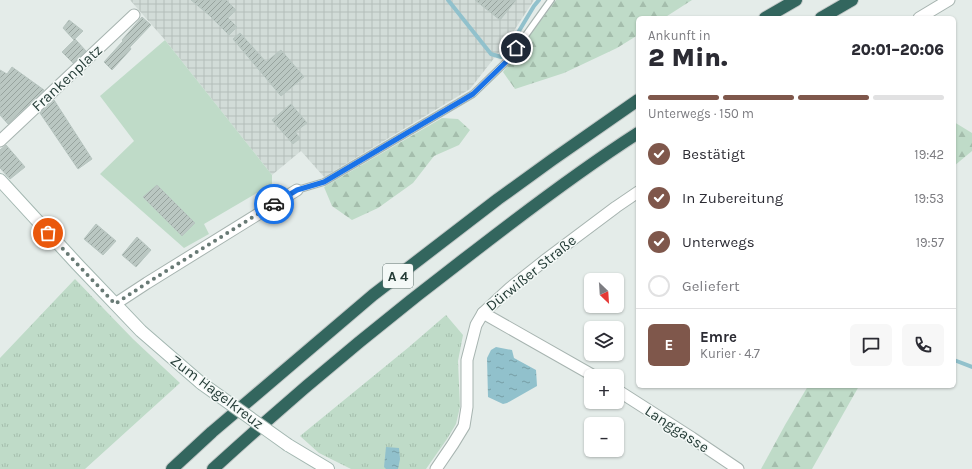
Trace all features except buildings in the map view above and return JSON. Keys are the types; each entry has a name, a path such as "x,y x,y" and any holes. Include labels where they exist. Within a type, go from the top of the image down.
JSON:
{"highway":[{"path":"768,16 796,0"},
{"path":"824,16 852,0"},
{"name":"A 4","path":"172,469 212,432 373,295 498,199 636,101"},
{"name":"A 4","path":"213,469 295,396 390,317 512,222 636,134"}],"street":[{"path":"922,16 948,0"},
{"name":"Frankenplatz","path":"0,141 134,15"},
{"name":"Zum Hagelkreuz","path":"0,180 141,331 201,383 288,445 328,469"},
{"path":"115,304 297,190"},
{"name":"Dürwißer Straße","path":"436,469 464,426 467,407 467,360 476,325 483,313 510,288 544,261 636,193"},
{"path":"483,313 584,370"},
{"name":"Langgasse","path":"624,394 738,469"}],"lane":[{"path":"297,190 324,182 473,94 508,60 551,0"}],"shaded area":[{"path":"130,0 534,0 506,43 470,89 324,177 301,151 272,175 165,40"}],"green space":[{"path":"556,0 692,0 667,16 636,16 636,36 617,48 564,73 515,89 503,72"},
{"path":"165,40 272,175 272,184 204,224 209,234 184,248 100,174 134,141 100,96"},
{"path":"442,118 458,119 470,130 459,145 434,156 413,183 378,208 352,220 332,206 324,187"},
{"path":"956,123 972,133 972,151 956,164"},
{"path":"75,279 133,339 180,383 85,469 0,469 0,358"},
{"path":"446,315 463,335 458,361 460,407 456,424 426,469 351,469 319,453 300,436 409,347"},
{"path":"807,388 858,388 812,469 761,469"}],"water":[{"path":"496,347 512,350 514,358 536,370 537,386 503,404 488,397 487,358 491,350"},
{"path":"386,447 399,448 400,459 398,469 386,469 384,467"}],"waterway":[{"path":"448,0 491,54 501,57 510,46 539,0"},
{"path":"956,361 972,367"}],"way so far":[{"path":"48,233 115,304 274,204"}],"route":[{"path":"274,204 297,190 324,182 473,94 508,60 516,48"}]}
